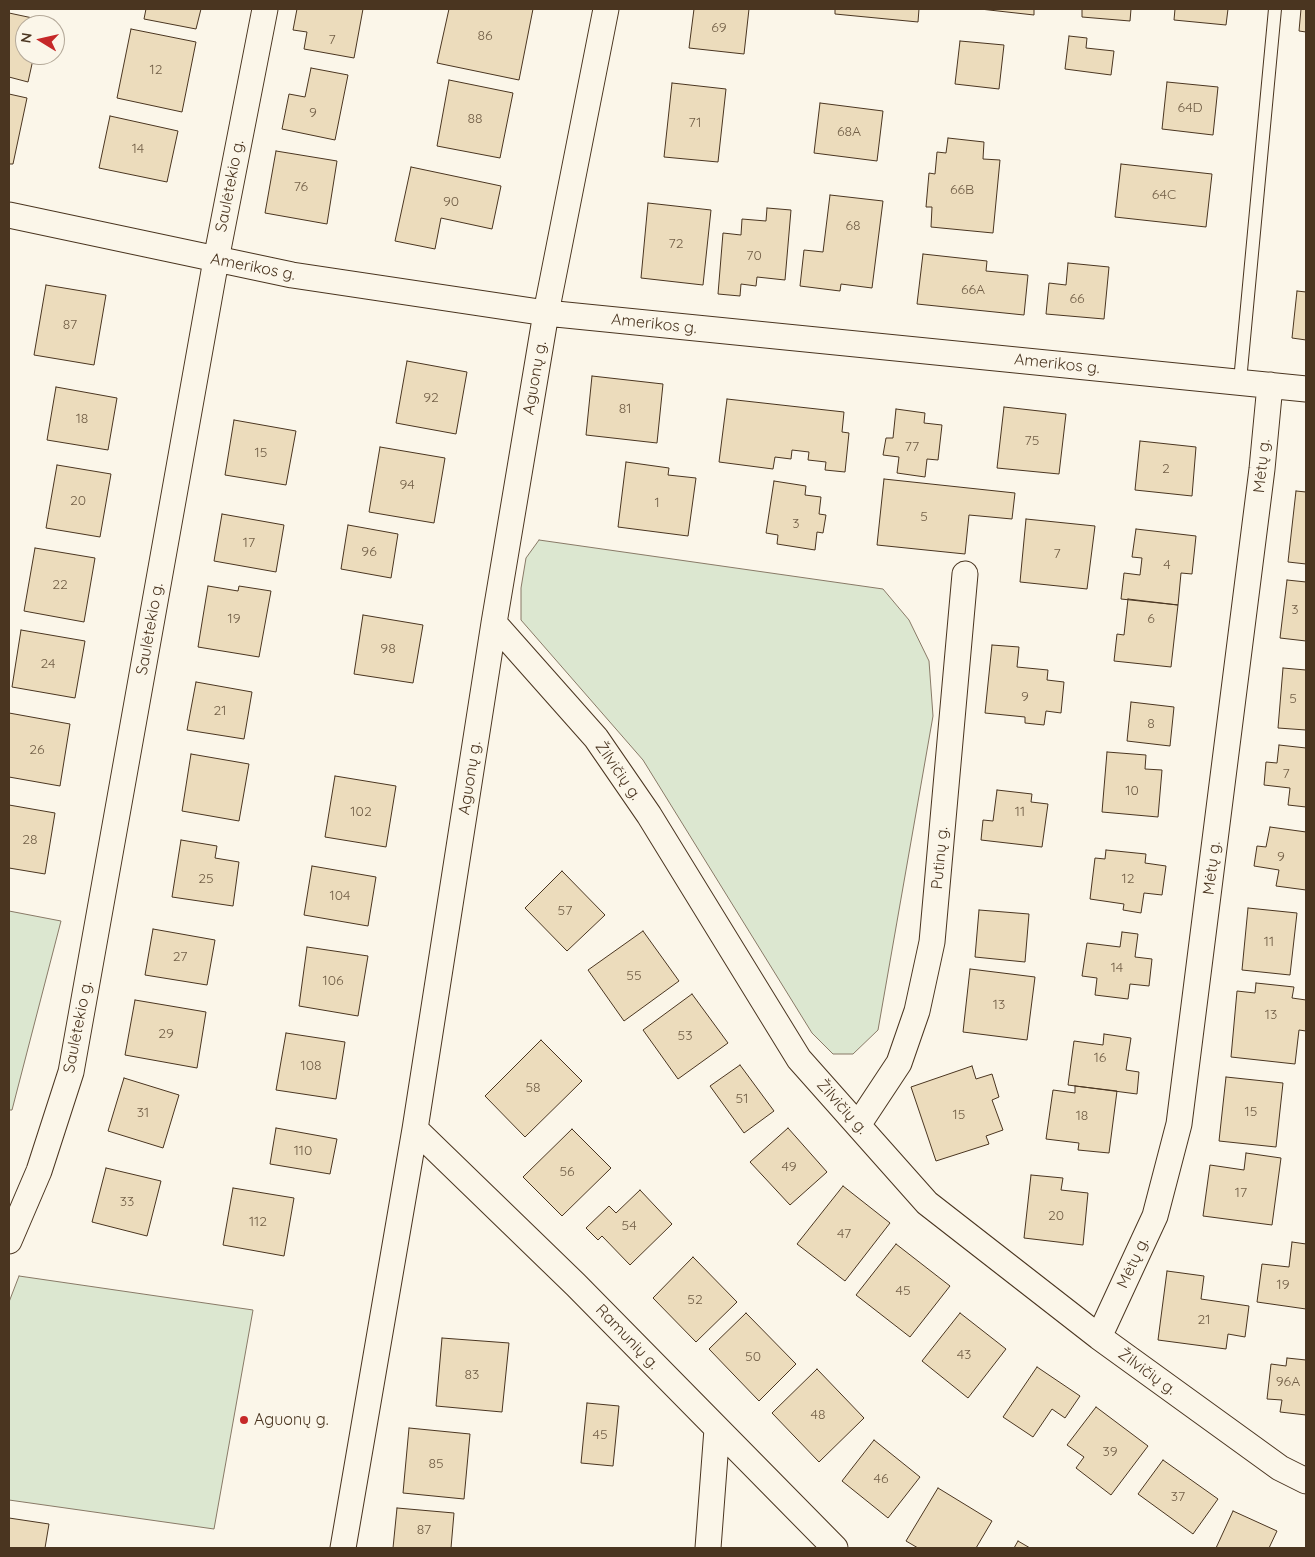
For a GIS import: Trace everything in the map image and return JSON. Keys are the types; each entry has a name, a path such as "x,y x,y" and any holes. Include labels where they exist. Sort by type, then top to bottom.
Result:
{"street":[{"name":"Saulėtekio g.","path":"9,1241 39,1171 71,1072 216,260 265,9"},
{"name":"Aguonų g.","path":"344,1548 415,1129 494,622 546,314 606,9"},
{"name":"Amerikos g.","path":"9,216 292,275 546,314 1306,389"},
{"name":"Mėtų g.","path":"1099,1337 1155,1216 1179,1124 1262,470 1270,385"},
{"name":"Putinų g.","path":"858,1125 899,1063 917,1011 932,942 965,574"},
{"name":"Žilvičių g.","path":"494,622 596,738 649,815 799,1059 928,1203 1099,1337 1280,1468 1306,1481"},
{"name":"Ramunių g.","path":"415,1129 576,1285 835,1548"},
{"path":"708,1548 717,1429"}],"lane":[{"path":"1240,382 1276,9"}],"green space":[{"path":"539,540 883,589 909,620 929,661 933,716 878,1030 853,1054 833,1054 812,1033 643,760 521,620 521,588 526,558"},
{"path":"9,911 61,921 12,1110 9,1110"},
{"path":"19,1276 253,1310 214,1529 9,1500 9,1302"}],"building":[{"path":"146,9 201,9 196,29 144,19"},
{"path":"297,9 363,9 354,58 304,49 307,32 293,30"},
{"path":"449,9 533,9 519,80 437,63"},
{"path":"694,9 749,9 744,54 689,48"},
{"path":"835,9 919,9 918,22 835,14"},
{"path":"980,9 1034,9 1034,15"},
{"path":"1082,9 1131,9 1130,21 1082,17"},
{"path":"1175,9 1228,9 1226,25 1174,20"},
{"path":"1301,9 1306,9 1306,32 1299,31"},
{"path":"9,13 18,15 15,15 15,65 32,65 28,82 9,77"},
{"path":"131,29 196,42 182,112 117,98"},
{"path":"1069,36 1087,38 1086,48 1114,51 1111,75 1065,69"},
{"path":"960,41 1004,45 999,89 955,84"},
{"path":"311,68 348,75 335,140 282,129 289,94 305,97"},
{"path":"449,80 513,93 500,158 437,146"},
{"path":"1167,82 1218,87 1213,135 1162,129"},
{"path":"672,83 726,89 718,162 664,157"},
{"path":"9,94 27,98 13,164 9,164"},
{"path":"820,103 883,111 877,161 814,153"},
{"path":"110,116 178,131 167,182 99,168"},
{"path":"948,138 984,142 983,159 1000,160 993,233 931,227 932,207 926,207 929,173 935,174 937,152 946,153"},
{"path":"276,151 337,161 327,224 265,213"},
{"path":"1121,164 1212,174 1206,227 1115,217"},
{"path":"411,167 501,186 492,229 441,218 435,249 395,241"},
{"path":"830,195 883,201 872,288 841,284 840,291 800,286 804,250 823,252"},
{"path":"648,203 711,210 703,285 641,278"},
{"path":"767,208 791,210 785,280 757,277 756,286 741,284 740,296 718,294 723,233 741,235 742,219 766,221"},
{"path":"923,254 987,261 986,271 1028,275 1024,315 917,304"},
{"path":"1068,263 1109,267 1104,319 1046,314 1049,283 1066,285"},
{"path":"46,285 106,295 94,365 34,355"},
{"path":"1297,291 1306,292 1306,340 1292,338"},
{"path":"407,361 467,372 456,434 396,423"},
{"path":"592,376 663,384 657,443 586,435"},
{"path":"56,387 117,398 108,450 47,440"},
{"path":"727,399 844,412 842,432 849,433 845,472 825,470 826,462 808,460 809,452 792,450 791,459 775,457 773,469 719,462"},
{"path":"1004,407 1066,414 1059,474 997,468"},
{"path":"896,409 925,413 924,423 942,425 938,460 927,459 925,477 897,473 899,457 883,455 886,438 893,438"},
{"path":"234,420 296,431 286,485 225,475"},
{"path":"1140,441 1196,447 1192,496 1135,490"},
{"path":"380,447 445,458 434,523 369,512"},
{"path":"626,462 669,468 668,475 696,478 688,536 618,527"},
{"path":"57,465 111,474 100,537 46,528"},
{"path":"884,479 1015,493 1012,519 969,515 965,554 877,545"},
{"path":"774,481 806,486 805,495 821,497 819,514 826,515 823,533 817,532 815,550 777,544 778,535 766,533"},
{"path":"1296,491 1306,492 1306,564 1288,562"},
{"path":"222,514 284,525 276,572 214,561"},
{"path":"1026,519 1095,526 1087,589 1020,582"},
{"path":"348,525 398,534 391,578 341,569"},
{"path":"1136,529 1196,536 1192,574 1181,573 1178,605 1121,599 1124,573 1140,575 1142,558 1132,557"},
{"path":"35,548 95,558 84,622 24,611"},
{"path":"1287,580 1306,582 1306,641 1280,638"},
{"path":"208,586 238,591 239,586 271,591 259,657 198,647"},
{"path":"1128,599 1178,605 1171,667 1114,661 1117,634 1124,635"},
{"path":"363,615 423,625 413,683 354,674"},
{"path":"21,630 85,641 75,698 12,687"},
{"path":"992,645 1019,647 1017,667 1048,670 1047,680 1064,682 1061,713 1046,711 1044,725 1025,723 1025,717 985,713"},
{"path":"1283,668 1306,670 1306,730 1278,728"},
{"path":"196,682 252,692 244,739 187,730"},
{"path":"1131,702 1174,707 1170,746 1127,741"},
{"path":"9,713 70,724 60,786 9,777"},
{"path":"1279,745 1306,748 1306,807 1288,805 1290,788 1264,785 1266,762 1277,763"},
{"path":"1107,752 1146,755 1145,769 1162,770 1158,817 1102,812"},
{"path":"191,754 249,764 239,821 182,811"},
{"path":"335,776 396,786 386,847 325,837"},
{"path":"997,790 1032,794 1031,802 1048,804 1042,847 981,840 983,820 993,821"},
{"path":"9,805 55,813 45,874 9,868"},
{"path":"1270,827 1306,832 1306,890 1276,886 1279,870 1254,866 1257,846 1266,847"},
{"path":"181,840 217,846 215,858 239,862 233,906 172,897"},
{"path":"1106,850 1146,854 1145,863 1166,866 1162,895 1144,893 1141,913 1123,910 1124,904 1090,899 1095,858 1105,859"},
{"path":"312,866 376,877 368,926 304,915"},
{"path":"562,871 605,915 567,951 525,908"},
{"path":"1248,908 1297,913 1290,975 1242,970"},
{"path":"979,910 1029,914 1025,962 975,957"},
{"path":"153,929 215,940 207,985 145,975"},
{"path":"643,931 679,981 624,1021 588,970"},
{"path":"1122,932 1138,934 1135,957 1152,959 1149,986 1130,984 1128,999 1095,995 1097,978 1082,976 1087,943 1120,947"},
{"path":"307,947 368,956 358,1016 299,1006"},
{"path":"970,969 1035,977 1027,1040 963,1032"},
{"path":"1256,983 1294,987 1292,998 1306,1000 1306,1031 1299,1030 1295,1064 1231,1057 1237,991 1255,993"},
{"path":"692,994 728,1043 678,1079 643,1030"},
{"path":"135,1000 206,1012 197,1068 125,1055"},
{"path":"286,1033 345,1042 336,1099 276,1090"},
{"path":"1104,1034 1131,1038 1126,1070 1139,1072 1137,1094 1068,1085 1074,1041 1103,1045"},
{"path":"541,1040 582,1081 525,1137 485,1096"},
{"path":"740,1065 774,1111 744,1133 710,1086"},
{"path":"972,1066 976,1079 992,1074 999,1097 992,1100 1003,1130 986,1136 989,1144 936,1161 911,1087"},
{"path":"1226,1077 1283,1083 1276,1147 1219,1141"},
{"path":"124,1078 179,1095 163,1148 108,1131"},
{"path":"1075,1086 1117,1091 1109,1153 1078,1150 1079,1143 1046,1139 1053,1090 1075,1093"},
{"path":"276,1128 337,1139 330,1174 270,1164"},
{"path":"788,1128 827,1172 790,1205 750,1162"},
{"path":"572,1129 611,1168 562,1216 523,1177"},
{"path":"1246,1153 1281,1158 1272,1225 1203,1216 1210,1165 1244,1170"},
{"path":"106,1168 161,1181 147,1236 92,1222"},
{"path":"1031,1175 1063,1178 1061,1190 1088,1193 1083,1245 1024,1238"},
{"path":"843,1186 890,1223 845,1281 797,1244"},
{"path":"233,1188 294,1198 284,1256 223,1245"},
{"path":"640,1190 672,1224 630,1265 602,1236 598,1240 586,1228 609,1206 616,1213"},
{"path":"1292,1242 1306,1244 1306,1309 1257,1302 1262,1264 1289,1267"},
{"path":"896,1244 950,1286 910,1337 856,1295"},
{"path":"693,1257 737,1302 696,1342 653,1298"},
{"path":"1167,1271 1204,1276 1201,1299 1249,1306 1245,1337 1228,1334 1226,1349 1158,1340"},
{"path":"746,1313 796,1364 759,1401 709,1349"},
{"path":"960,1313 1006,1349 968,1398 922,1361"},
{"path":"442,1338 509,1343 502,1412 436,1406"},
{"path":"1287,1358 1306,1360 1306,1415 1280,1412 1282,1400 1267,1399 1271,1364 1286,1366"},
{"path":"1037,1367 1080,1396 1065,1418 1052,1409 1033,1437 1003,1417"},
{"path":"817,1369 864,1418 819,1462 772,1413"},
{"path":"587,1403 619,1406 613,1466 581,1463"},
{"path":"1096,1407 1148,1446 1111,1495 1076,1468 1084,1457 1067,1445"},
{"path":"409,1428 470,1434 464,1499 403,1493"},
{"path":"874,1440 920,1477 888,1518 842,1481"},
{"path":"1163,1460 1218,1499 1193,1534 1138,1494"},
{"path":"938,1488 992,1521 976,1548 918,1548 906,1541"},
{"path":"397,1508 454,1513 451,1548 393,1548"},
{"path":"1233,1511 1277,1531 1269,1548 1216,1548"},
{"path":"9,1518 49,1524 45,1548 9,1548"},
{"path":"1018,1541 1030,1548 1014,1548"}],"place":[{"name":"Aguonų g.","path":"244,1420"}]}
